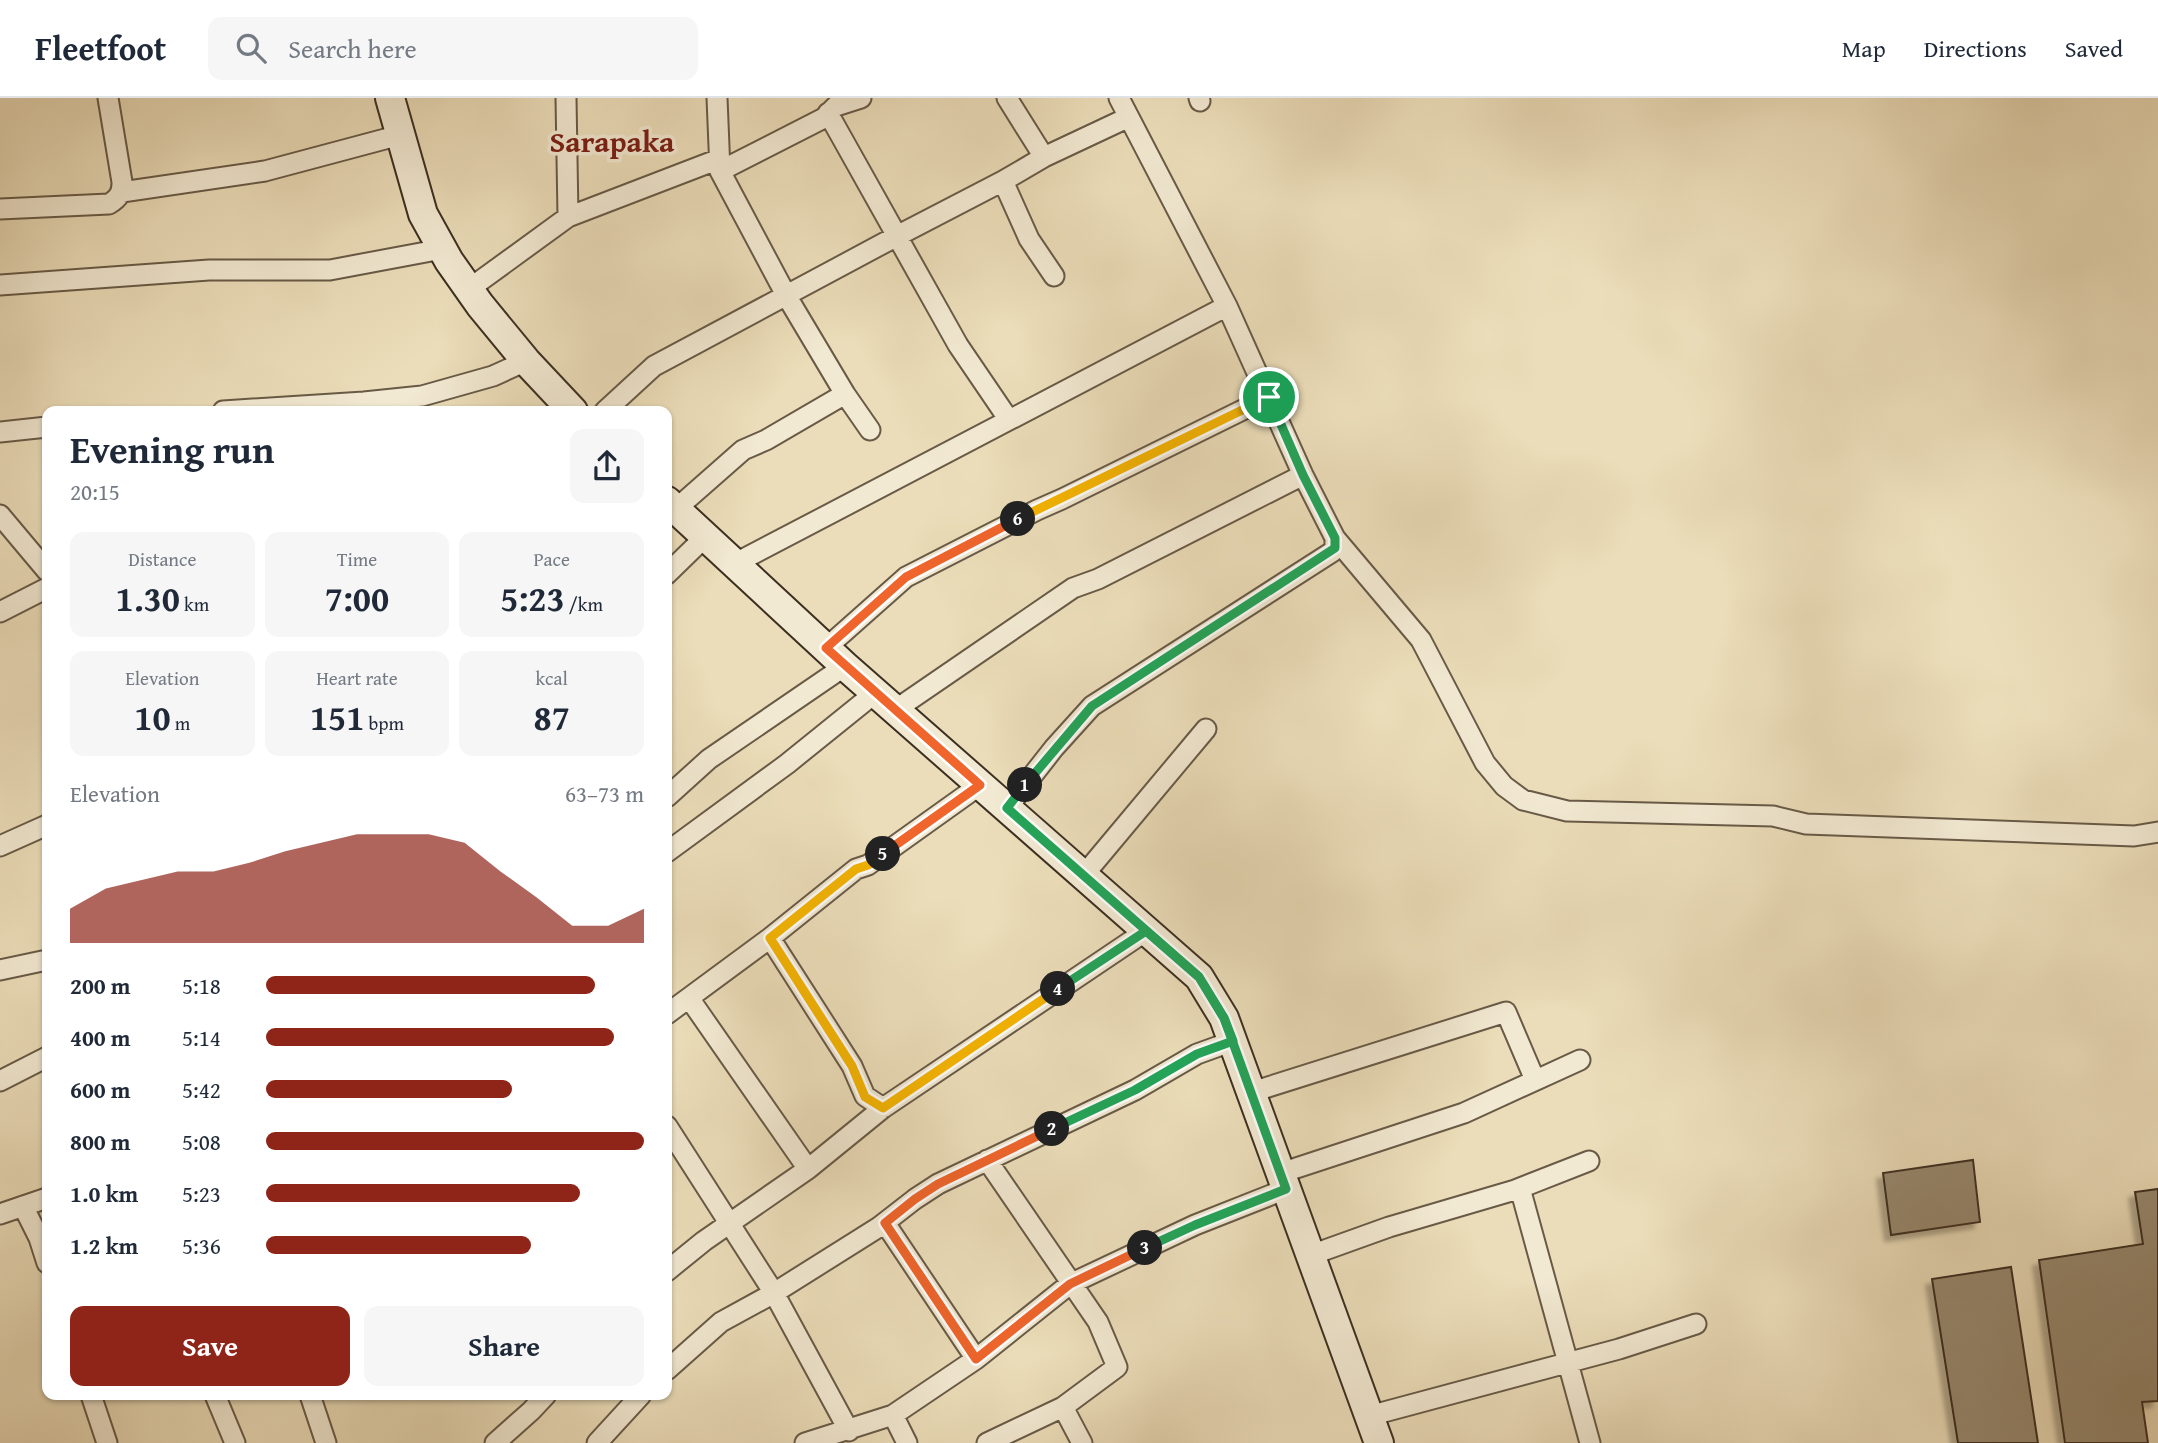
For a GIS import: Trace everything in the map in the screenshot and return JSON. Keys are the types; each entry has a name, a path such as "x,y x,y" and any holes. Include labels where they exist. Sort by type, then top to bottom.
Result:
{"main road":[{"path":"390,98 423,214 442,249 469,289 561,406"},
{"path":"672,506 885,701 1199,977 1224,1018 1233,1041 1379,1443"}],"street":[{"path":"0,209 109,204 117,199 122,192 107,98"},
{"path":"566,98 568,217"},
{"path":"716,98 720,165 786,295 845,394 870,430"},
{"path":"469,289 568,217 720,165 824,118 836,106 861,98"},
{"path":"1007,98 1044,157"},
{"path":"1119,98 1127,118 1227,306 1303,475 1335,538 1422,640 1485,763 1504,786 1523,800 1567,811 1773,817 1806,824 2134,836 2158,832"},
{"path":"828,113 958,345 1009,419"},
{"path":"610,406 654,366 1044,157 1127,118"},
{"path":"122,192 265,171 400,135"},
{"path":"1003,181 1029,239 1054,276"},
{"path":"0,285 209,270 330,270 442,249"},
{"path":"734,564 1227,306"},
{"path":"301,406 422,396 493,376 526,361"},
{"path":"672,504 743,450 766,440 845,394"},
{"path":"672,792 709,758 836,657 906,577 1269,397"},
{"path":"0,432 42,428"},
{"path":"672,848 787,764 885,701 1073,588 1098,579 1303,475"},
{"path":"0,515 42,565"},
{"path":"672,570 705,537"},
{"path":"1007,808 1054,748 1092,706 1332,552 1335,538"},
{"path":"0,612 42,591"},
{"path":"1083,876 1206,729"},
{"path":"672,1010 770,938 856,869 868,865 980,785"},
{"path":"0,846 42,827"},
{"path":"672,1267 808,1169 883,1108 1146,931"},
{"path":"770,938 852,1066 865,1097 883,1108"},
{"path":"0,970 42,961"},
{"path":"689,998 808,1169"},
{"path":"1252,1092 1506,1012 1535,1080"},
{"path":"672,1365 721,1321 774,1293 885,1223 938,1184 1135,1090 1197,1054 1233,1041"},
{"path":"0,1081 42,1060"},
{"path":"806,1443 893,1415 976,1359 1070,1284 1284,1181 1464,1113 1580,1060"},
{"path":"672,1134 774,1293 849,1431"},
{"path":"987,1160 1098,1322 1117,1367 1063,1407 988,1443"},
{"path":"1311,1255 1389,1227 1520,1188 1589,1161"},
{"path":"1520,1188 1590,1443"},
{"path":"0,1214 42,1200"},
{"path":"23,1206 42,1247"},
{"path":"885,1223 976,1359"},
{"path":"1369,1416 1568,1363 1696,1324"},
{"path":"93,1400 107,1443"},
{"path":"217,1400 235,1443"},
{"path":"312,1400 326,1443"},
{"path":"495,1443 541,1400"},
{"path":"597,1443 636,1400"},
{"path":"1063,1407 1082,1443"},
{"path":"893,1415 907,1443"}],"building":[{"path":"1973,1160 1980,1222 1891,1235 1883,1173"},
{"path":"2158,1189 2158,1401 2142,1402 2148,1443 2065,1443 2039,1260 2143,1244 2135,1192"},
{"path":"2011,1267 2038,1443 1958,1443 1932,1279"}],"district":[{"name":"Sarapaka","path":"612,141"}],"route":[{"path":"1269,397 906,577 826,648 980,785 868,865 856,869 770,938 852,1066 865,1097 883,1108 1146,931 1199,977 1224,1018 1233,1041 1286,1189 1195,1225 1070,1284 976,1359 885,1223 938,1184 1135,1090 1197,1054 1233,1041 1224,1018 1199,977 1007,808 1054,748 1092,706 1335,548 1335,538 1303,475 1269,397"}]}
